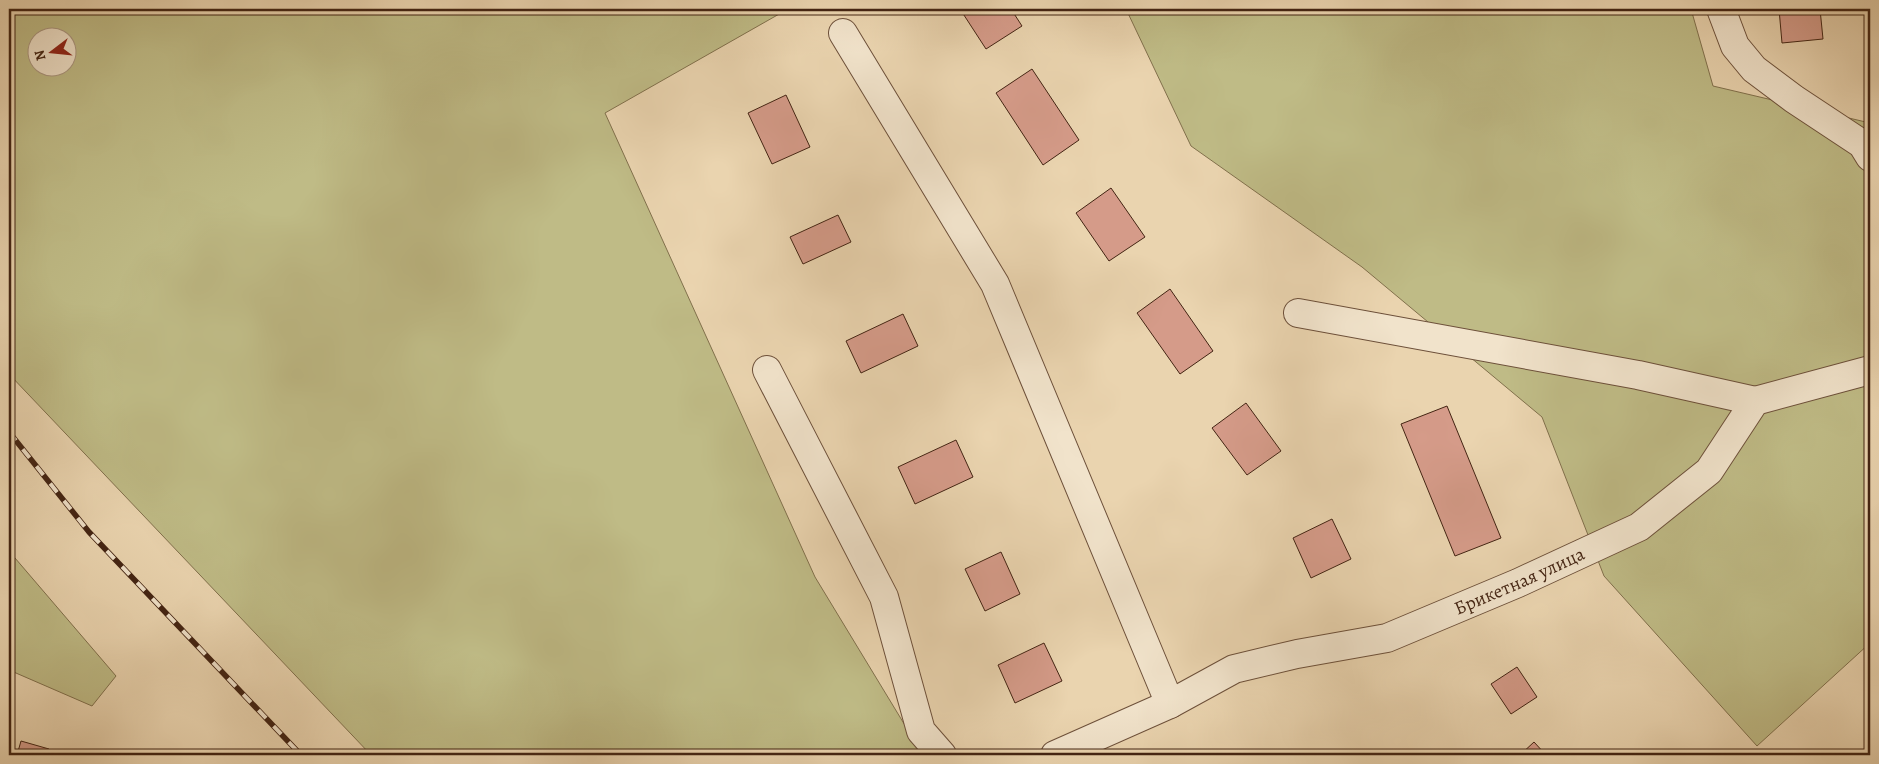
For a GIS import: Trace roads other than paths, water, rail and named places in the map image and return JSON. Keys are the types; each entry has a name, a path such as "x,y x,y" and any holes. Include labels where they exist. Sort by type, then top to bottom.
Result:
{"street":[{"path":"1721,9 1735,46 1754,69 1794,99 1862,144 1870,157"},
{"path":"843,33 995,284 1170,704"},
{"path":"1298,313 1628,374 1755,401 1870,370"},
{"path":"767,370 884,597 920,731 942,755"},
{"name":"Брикетная улица","path":"1055,755 1170,704 1234,669 1297,654 1387,638 1518,583 1638,526 1709,471 1755,401"}],"railway":[{"path":"9,432 89,532 301,755"}]}
